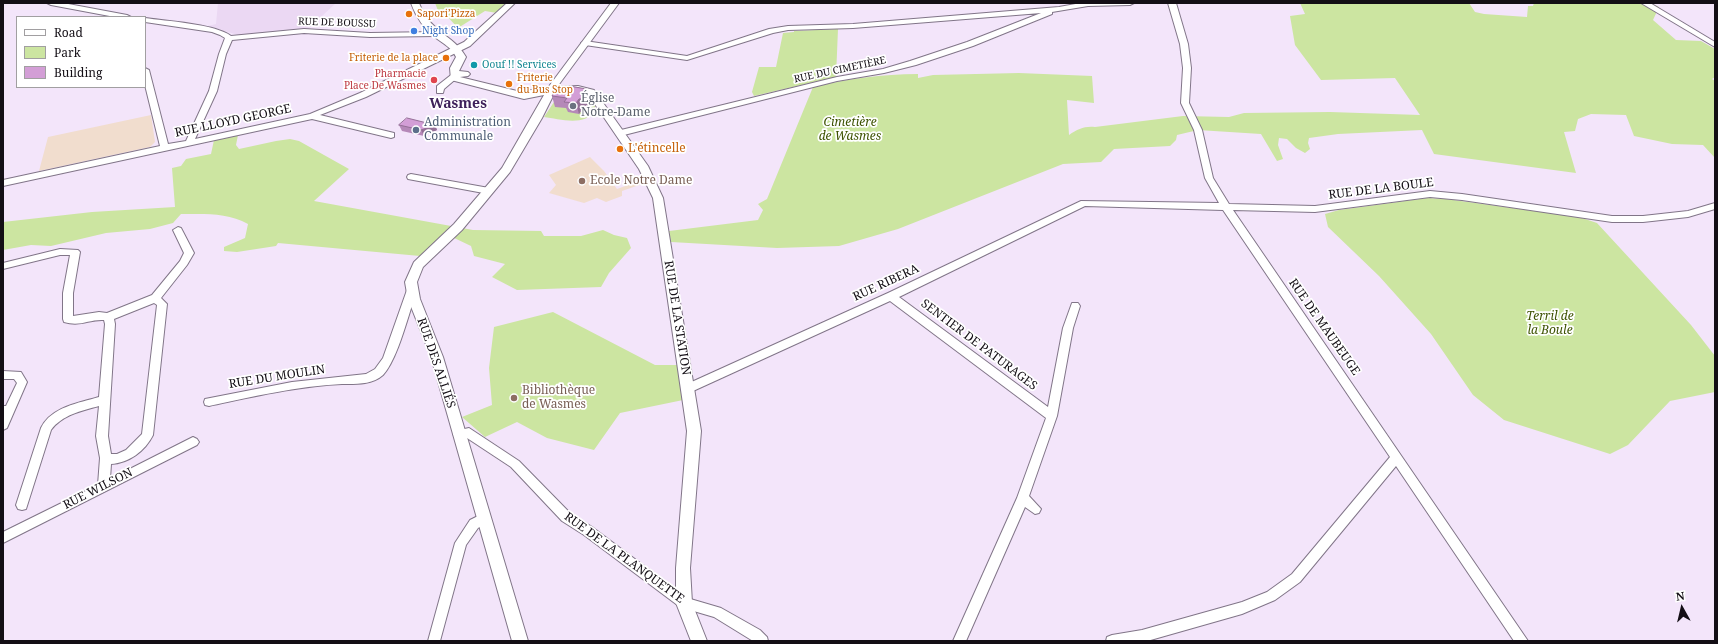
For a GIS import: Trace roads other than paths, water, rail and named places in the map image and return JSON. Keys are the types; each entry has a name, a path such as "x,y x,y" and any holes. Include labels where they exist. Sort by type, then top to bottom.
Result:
{"street":[{"path":"51,3 122,16"},
{"path":"415,3 425,23 435,34 456,48 461,57 456,64 454,71 460,77 471,83 482,84 536,100 546,101"},
{"name":"RUE LLOYD GEORGE","path":"3,183 312,116 363,95 470,41 511,3"},
{"name":"RUE DES ALLIÉS","path":"520,641 437,357 414,299 411,282 418,264 458,227 506,170 546,101 585,43 615,3"},
{"path":"585,43 687,58 772,31 788,28 860,26 1059,9 1089,4 1130,3"},
{"name":"RUE DE MAUBEUGE","path":"1172,3 1184,44 1187,68 1185,103 1198,130 1209,178 1226,208 1522,641"},
{"path":"1645,3 1715,45"},
{"name":"RUE DU CIMETIÈRE","path":"620,132 837,79 884,71 913,63 970,44 1059,9"},
{"path":"146,20 213,30 223,33 229,38 225,45 222,63 211,98 189,143"},
{"name":"RUE DE BOUSSU","path":"229,38 304,30 370,35 435,34"},
{"path":"146,74 165,148"},
{"name":"RUE DE LA STATION","path":"517,94 541,93 557,86 584,89 592,92 645,170 658,198 682,366 689,388 694,431 694,450 683,547 684,603"},
{"path":"312,116 391,135"},
{"path":"411,177 489,191"},
{"name":"RUE DE LA BOULE","path":"1094,202 1226,208 1315,209 1430,194 1462,197 1612,219 1643,219 1688,214 1715,206"},
{"name":"RUE RIBERA","path":"689,388 891,296 1084,203 1094,202"},
{"path":"3,266 60,252 75,252 68,293 68,319 76,321 99,316 108,317 155,298 184,263 190,253 178,230"},
{"name":"RUE DU MOULIN","path":"209,402 314,382 362,379 371,377 379,372 384,366 412,290"},
{"name":"SENTIER DE PATURAGES","path":"891,296 1052,416"},
{"path":"106,458 116,459 131,452 144,442 147,435 162,304 155,298"},
{"path":"959,641 1023,498 1052,416 1068,328 1075,306"},
{"path":"103,486 106,458 102,436 110,324 108,317"},
{"path":"3,375 17,375 22,382 5,412 3,424"},
{"path":"22,505 46,428 50,421 59,416 105,400"},
{"name":"RUE DE LA PLANQUETTE","path":"460,434 469,433 515,464 566,517 588,531 684,603 717,612 755,634 762,641"},
{"name":"RUE WILSON","path":"3,538 103,486 193,442"},
{"path":"1112,641 1142,636 1242,608 1271,596 1301,572 1397,457"},
{"path":"1023,498 1035,509"},
{"path":"434,641 462,543 474,524 484,518"},
{"path":"684,603 699,641"}],"place":[{"name":"Sapori’Pizza","path":"409,14"},
{"name":"Night Shop","path":"414,31"},
{"name":"Friterie de la place","path":"446,58"},
{"name":"Oouf !! Services","path":"474,65"},
{"name":"Pharmacie Place De Wasmes","path":"434,80"},
{"name":"Friterie du Bus Stop","path":"509,84"},
{"name":"Église Notre-Dame","path":"573,106"},
{"name":"Administration Communale","path":"416,130"},
{"name":"L'étincelle","path":"620,149"},
{"name":"Ecole Notre Dame","path":"582,181"},
{"name":"Bibliothèque de Wasmes","path":"514,398"}],"district":[{"name":"Wasmes","path":"458,104"}],"park label":[{"name":"Cimetière de Wasmes","path":"850,130"},
{"name":"Terril de la Boule","path":"1550,324"}]}
